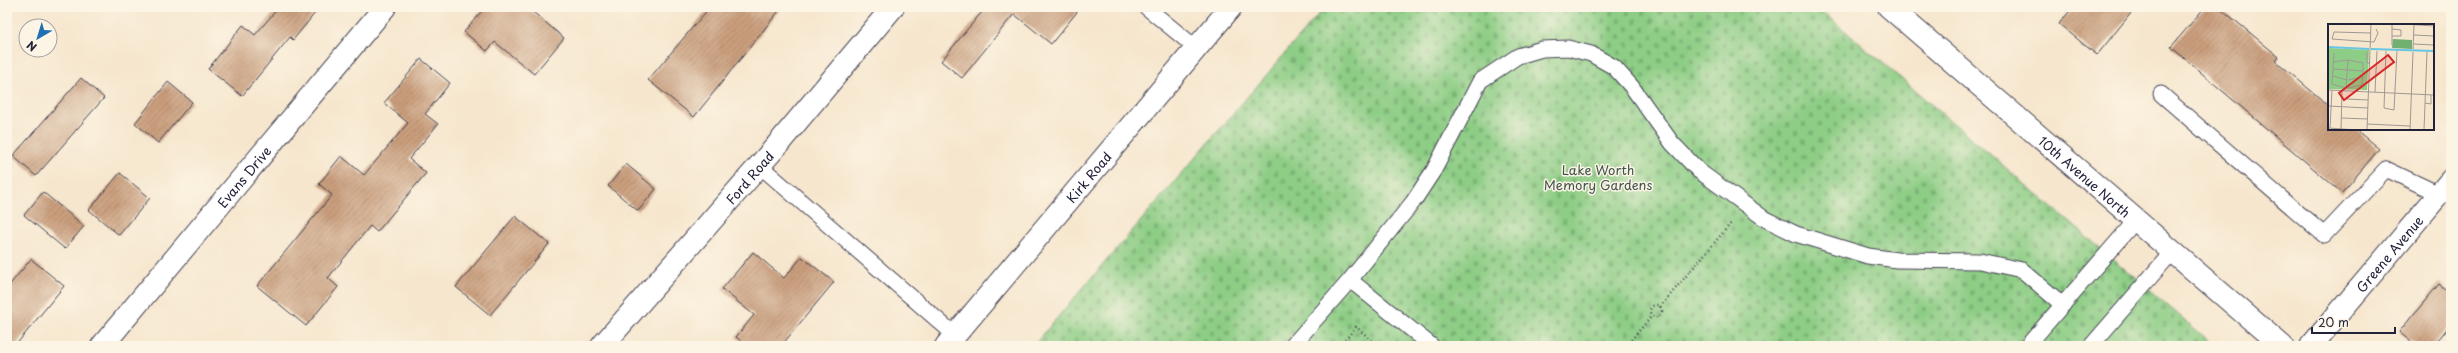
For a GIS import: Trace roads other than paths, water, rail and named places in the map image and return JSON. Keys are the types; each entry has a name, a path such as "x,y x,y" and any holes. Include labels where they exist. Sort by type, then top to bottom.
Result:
{"street":[{"name":"Evans Drive","path":"102,346 385,7"},
{"name":"Ford Road","path":"602,346 759,165 893,7"},
{"name":"Kirk Road","path":"950,340 1231,7"},
{"name":"10th Avenue North","path":"1889,7 2282,346"},
{"name":"Greene Avenue","path":"2311,346 2445,187"}],"lane":[{"path":"1146,7 1196,48"},
{"path":"1292,346 1350,280 1413,202 1434,170 1480,81 1518,56 1542,49 1568,48 1591,54 1614,67 1632,87 1672,143 1699,171 1745,206 1765,219 1796,234 1868,256 1897,260 1980,261 2022,270 2063,305"},
{"path":"2161,94 2324,235 2386,170 2445,187"},
{"path":"759,165 950,340"},
{"path":"2027,346 2136,220"},
{"path":"2100,343 2172,252"},
{"path":"1350,280 1432,346"}],"park label":[{"name":"Lake Worth Memory Gardens","path":"1598,176"}]}
